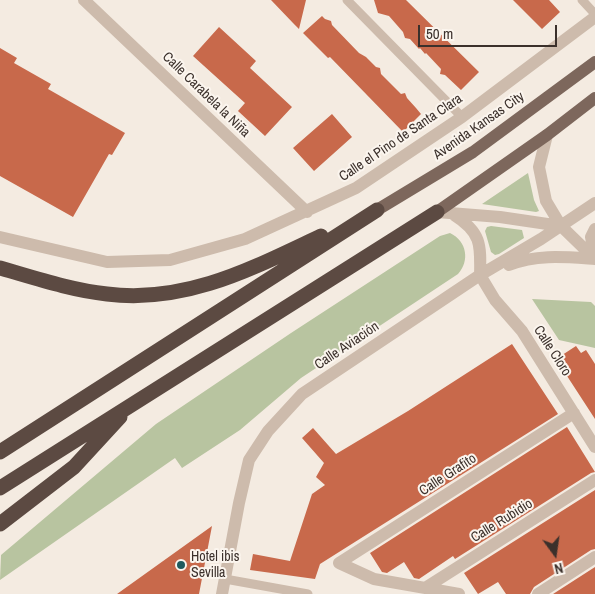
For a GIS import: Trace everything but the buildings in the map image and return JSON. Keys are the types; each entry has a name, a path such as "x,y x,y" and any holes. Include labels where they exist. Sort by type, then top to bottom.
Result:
{"highway":[{"path":"0,268 48,282 108,294 144,296 174,292 200,287 236,276 377,210"},
{"path":"0,452 377,210"},
{"path":"0,488 133,402 444,213"},
{"path":"0,524 74,468 133,402"}],"main road":[{"name":"Avenida Kansas City","path":"377,210 473,152 595,62"},
{"path":"444,213 595,98"}],"street":[{"name":"Calle Carabela la Niña","path":"84,0 307,212"},
{"name":"Calle el Pino de Santa Clara","path":"0,237 107,262 170,260 245,240 356,188 462,117 595,15"},
{"path":"547,135 539,167 546,201 561,226 595,259"},
{"name":"Calle Aviación","path":"222,594 243,482 249,460 268,431 302,394 480,275 595,203"},
{"path":"444,213 500,217 561,226"},
{"path":"444,213 466,222 474,230 480,248 480,275 524,259 558,256 595,259"},
{"path":"595,229 591,237 595,259"},
{"name":"Calle Cloro","path":"480,275 496,300 522,331 595,446"},
{"name":"Calle Grafito","path":"425,588 374,579 339,563 574,413"},
{"name":"Calle Rubidio","path":"425,588 595,480"},
{"path":"538,594 595,557"},
{"path":"425,588 459,594"}],"lane":[{"path":"347,0 462,117"},
{"path":"582,0 595,15"},
{"path":"225,579 308,594"}],"green space":[{"path":"528,173 534,200 539,211 482,204"},
{"path":"487,227 522,230 524,238 495,255 491,252 485,231"},
{"path":"450,233 460,241 465,252 464,263 458,274 301,378 240,430 182,468 175,458 0,580 1,555 156,424 440,236"},
{"path":"532,299 591,302 595,306 595,348 559,340"}],"place":[{"name":"Hotel ibis Sevilla","path":"181,565"}]}
